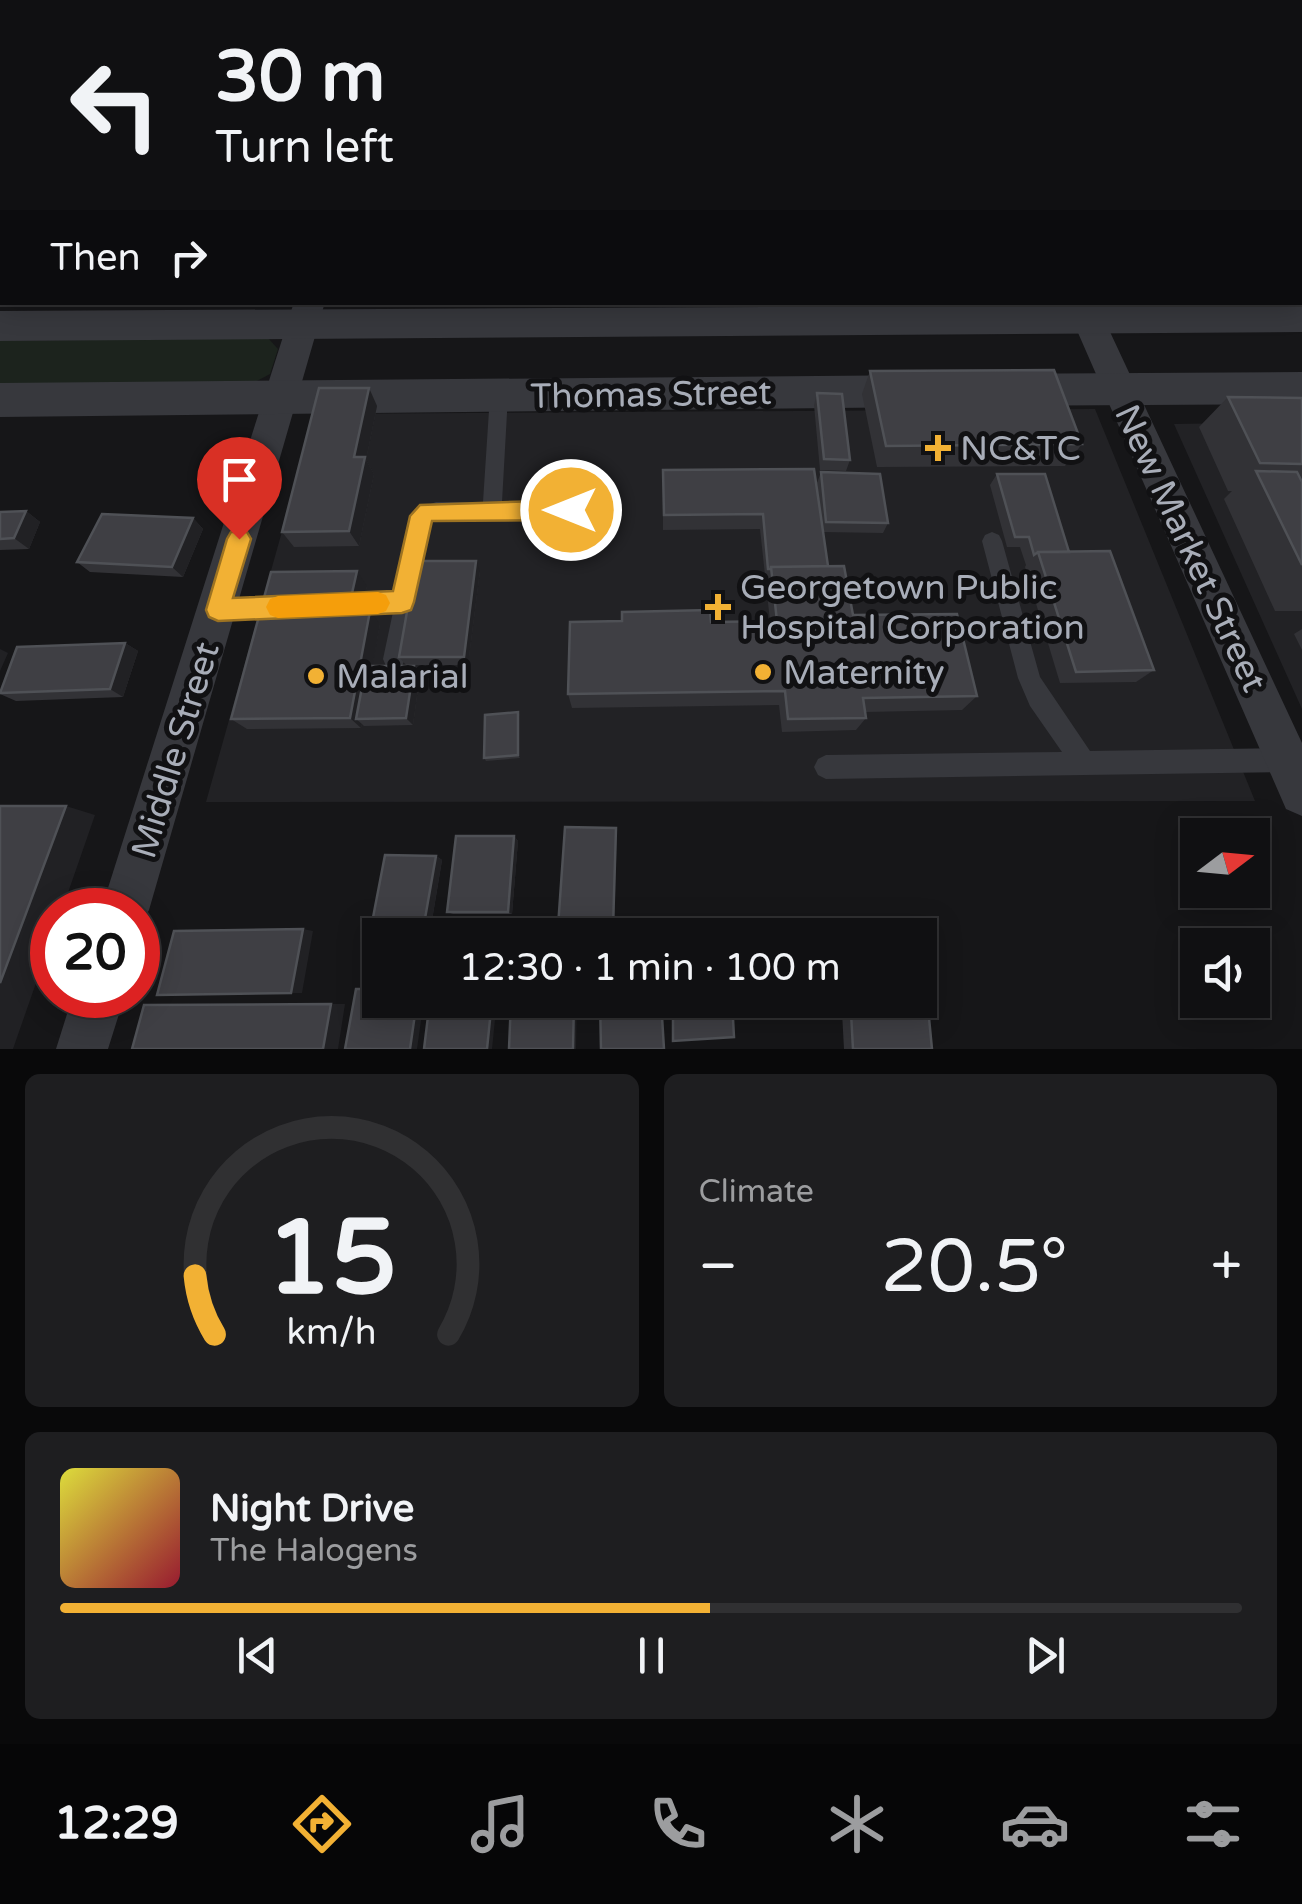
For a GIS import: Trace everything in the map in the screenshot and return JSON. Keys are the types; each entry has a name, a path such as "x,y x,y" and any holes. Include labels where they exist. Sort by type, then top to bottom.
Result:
{"street":[{"name":"Thomas Street","path":"0,326 307,313 1085,311 1302,318"},
{"name":"New Market Street","path":"1085,311 1295,764"},
{"name":"Middle Street","path":"132,888 307,313"},
{"name":"Thomas Street","path":"0,400 1302,388"},
{"path":"82,1049 92,1018"}],"lane":[{"path":"492,510 499,395"},
{"path":"394,659 402,602 422,516 436,510 571,510"},
{"path":"992,542 1029,678 1038,698 1084,764"},
{"path":"218,610 402,602"},
{"path":"826,767 1295,764"}],"shaded area":[{"path":"268,338 278,349 270,374 255,382 0,387 0,341"},
{"name":"Georgetown Public Hospital Corporation","path":"1095,409 1255,801 206,802 315,414"},
{"path":"1302,422 1302,709 1174,424"}],"building":[{"path":"1054,370 1082,444 886,446 870,371"},
{"path":"319,388 369,388 354,457 365,457 349,531 282,532"},
{"path":"817,393 842,394 850,460 824,459"},
{"path":"1228,397 1302,398 1302,464 1260,463"},
{"path":"814,469 828,566 768,569 763,514 664,515 663,470"},
{"path":"1256,471 1297,472 1302,482 1302,565"},
{"path":"821,472 880,474 888,523 826,522"},
{"path":"997,474 1045,474 1069,552 1034,555 1029,537 1015,537"},
{"path":"26,511 14,538 0,539 0,512"},
{"path":"102,514 193,518 172,567 77,562"},
{"path":"1110,551 1154,670 1076,672 1038,552"},
{"path":"416,561 476,561 464,657 399,657"},
{"name":"Maternity","path":"844,566 853,615 957,614 977,696 863,698 866,718 788,719 785,691 568,694 570,622 622,621 622,612 710,610 711,622 777,621 771,567"},
{"name":"Malarial","path":"357,571 348,611 370,611 350,718 231,719 271,572"},
{"path":"125,643 110,689 0,693 17,647"},
{"path":"366,666 414,666 406,718 356,719"},
{"path":"518,712 518,755 484,758 485,715"},
{"path":"0,806 66,806 35,888 30,888 30,903 0,983"},
{"path":"565,827 616,828 613,918 559,918"},
{"path":"456,836 514,836 508,912 447,912"},
{"path":"385,855 436,856 425,918 373,918"},
{"path":"303,929 291,993 160,995 174,931"},
{"path":"356,989 362,989 362,1018 414,1018 410,1049 345,1049"},
{"path":"331,1004 323,1049 132,1049 140,1018 160,1018 160,1005"},
{"path":"428,1018 490,1018 487,1049 424,1049"},
{"path":"510,1018 574,1018 573,1049 509,1049"},
{"path":"600,1018 662,1018 664,1049 601,1049"},
{"path":"673,1018 733,1018 734,1037 673,1041"},
{"path":"851,1018 929,1018 932,1049 853,1049"}],"slow traffic":[{"path":"278,607 378,603"}],"place":[{"name":"NC&TC","path":"938,448"},
{"name":"Georgetown Public Hospital Corporation","path":"718,607"},
{"name":"Maternity","path":"763,672"},
{"name":"Malarial","path":"316,676"}],"route":[{"path":"239,539 218,610 402,602 422,516 428,512 571,510"}]}
